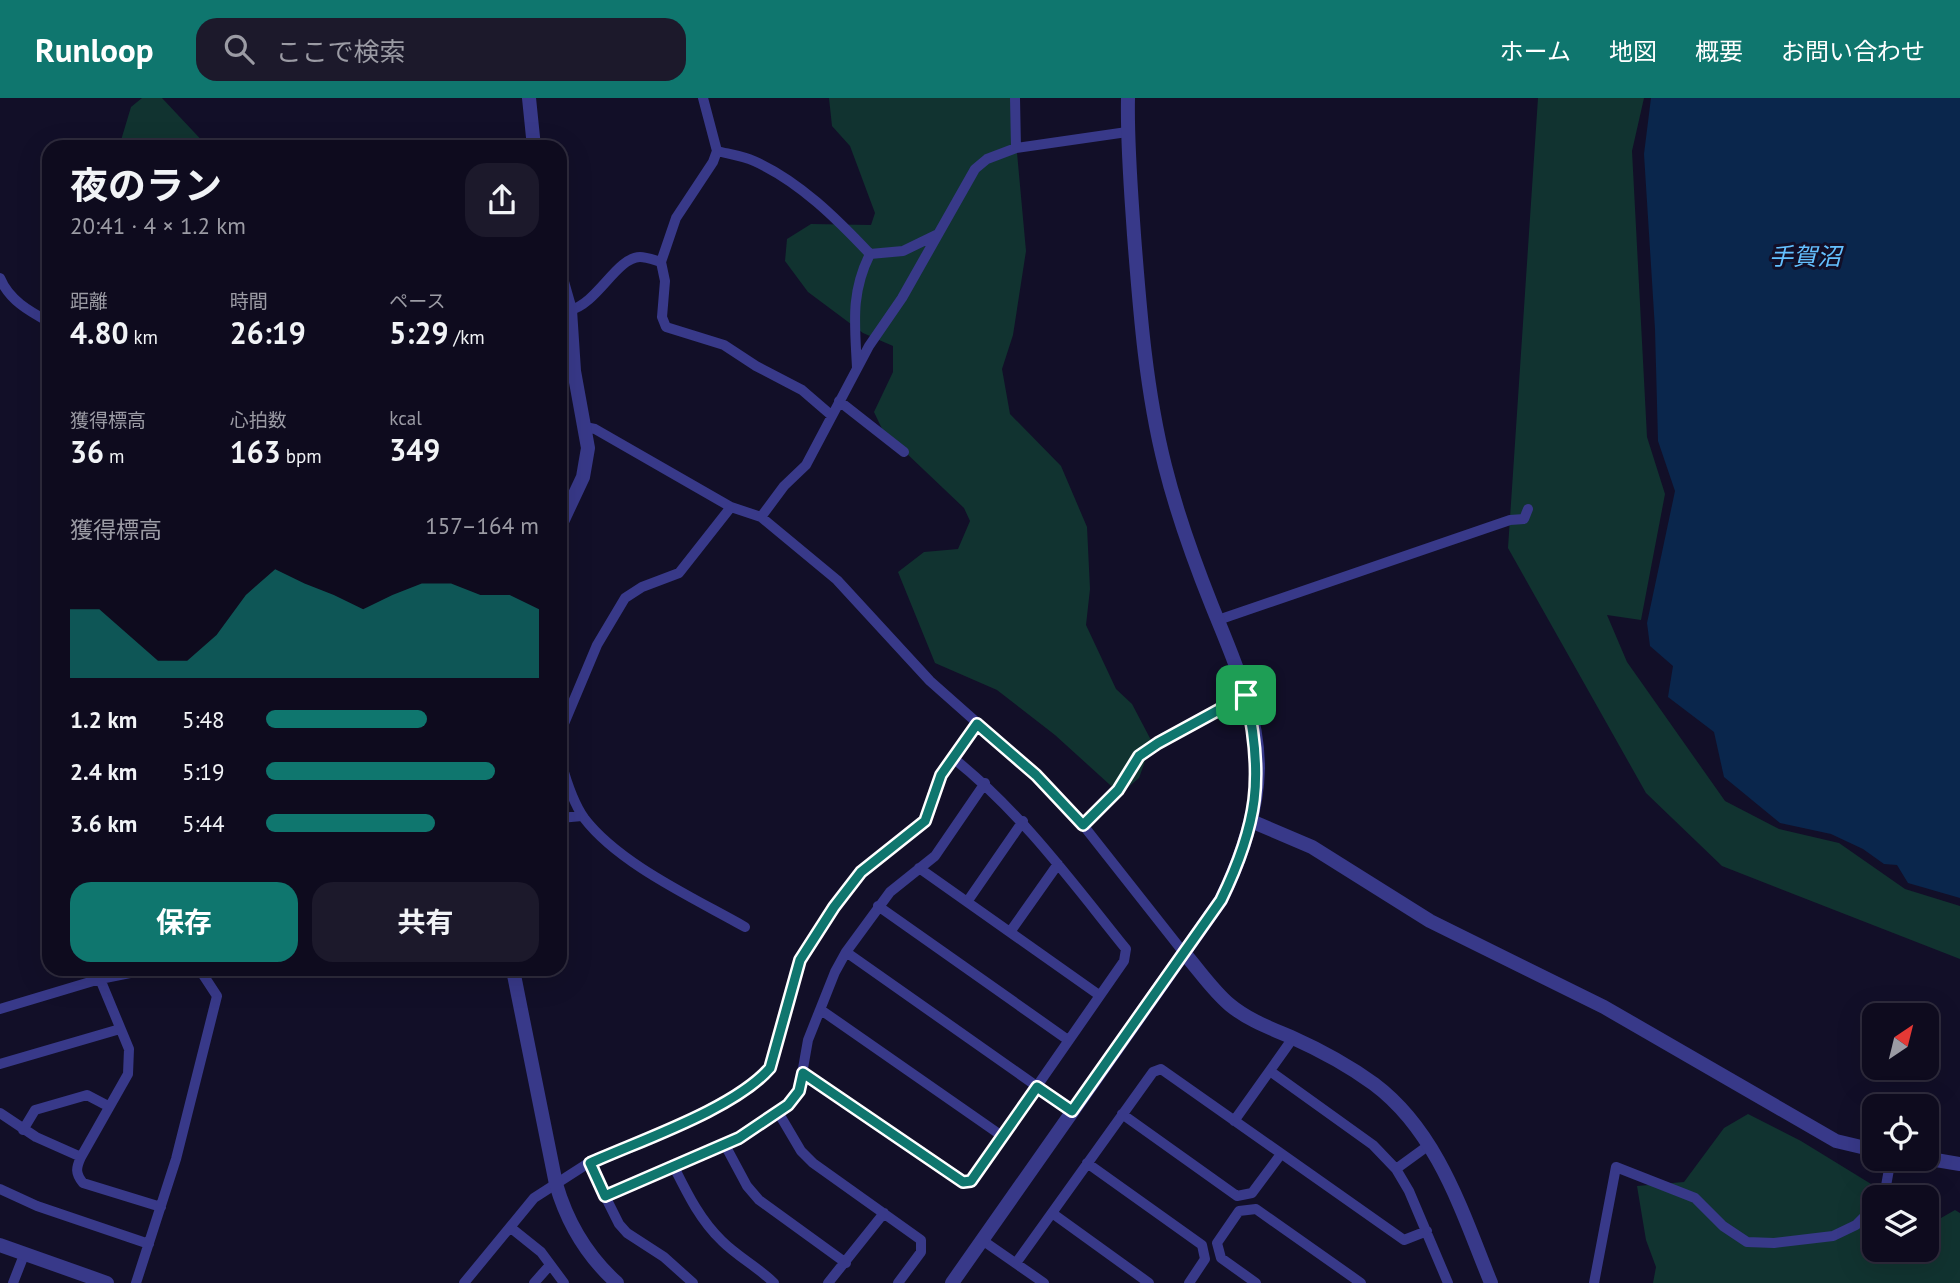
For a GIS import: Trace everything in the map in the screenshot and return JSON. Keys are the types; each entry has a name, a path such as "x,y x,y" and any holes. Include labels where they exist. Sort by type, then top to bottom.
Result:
{"street":[{"path":"528,98 533,140"},
{"path":"703,98 717,151 713,162 676,218 661,262 665,281 663,317 666,327 724,345 756,366 802,390 831,415"},
{"path":"1015,98 1016,148"},
{"path":"952,1283 1221,900 1240,858 1251,821 1258,766 1254,728 1246,695 1182,527 1153,412 1139,304 1127,132 1128,98"},
{"path":"761,517 784,486 806,465 857,368 902,298 975,169 987,159 1016,148 1127,132"},
{"path":"717,151 752,159 778,173 825,210 870,254 903,251 938,233"},
{"path":"857,368 854,306 859,276 870,254"},
{"path":"570,310 578,308 601,289 631,258 641,256 661,262"},
{"path":"0,278 22,308 42,318"},
{"path":"567,300 574,371 589,448 583,477 567,511"},
{"path":"839,401 904,452"},
{"path":"585,427 595,429 731,507 761,517 837,580 930,681 1036,775 1083,825 1184,953 1230,1005 1258,1022 1331,1056 1376,1086 1409,1118 1429,1145 1454,1192 1490,1283"},
{"path":"567,716 597,645 625,598 642,587 679,573 731,507"},
{"path":"1218,620 1510,520 1524,519 1528,509"},
{"path":"1083,825 1118,790 1139,756 1246,695"},
{"path":"464,1283 534,1198 590,1163 716,1107 758,1082 770,1068 800,960 834,907 861,872 925,821 941,775 977,724"},
{"path":"803,1073 963,1182 971,1181 1124,961 1126,949 1023,821 985,783 953,758"},
{"path":"567,781 583,816 623,857 745,927"},
{"path":"605,1196 725,1145 788,1105 799,1091 808,1041 835,972 846,952 890,892 935,856 985,783"},
{"path":"567,817 583,816"},
{"path":"967,902 1023,821"},
{"path":"1251,821 1312,847 1430,921 1604,1007 1836,1141 1862,1147"},
{"path":"1010,932 1058,864"},
{"path":"919,868 1099,995"},
{"path":"878,906 1068,1040"},
{"path":"846,952 1072,1111"},
{"path":"0,1009 115,976"},
{"path":"136,1283 176,1159 217,996 204,976"},
{"path":"514,976 562,1204 574,1230 592,1257 617,1283"},
{"path":"100,979 129,1049 128,1074 80,1157 77,1176 83,1182 160,1207"},
{"path":"821,1010 1002,1136"},
{"path":"0,1064 120,1029"},
{"path":"1234,1121 1293,1038"},
{"path":"1016,1264 1153,1072 1161,1069 1404,1240 1427,1231"},
{"path":"1270,1071 1373,1144 1396,1169 1409,1191 1448,1283"},
{"path":"23,1130 35,1110 87,1094 108,1106"},
{"path":"778,1112 802,1151 813,1163 921,1240 921,1252 898,1283"},
{"path":"0,1113 23,1130 80,1157"},
{"path":"1122,1114 1237,1196 1252,1193 1281,1154"},
{"path":"725,1145 747,1186 759,1200 846,1263"},
{"path":"1396,1169 1429,1145"},
{"path":"1939,1160 1960,1164"},
{"path":"590,1163 619,1224 627,1233 664,1256 692,1283"},
{"path":"1087,1163 1202,1245 1205,1259 1189,1283"},
{"path":"674,1167 693,1205 707,1225 723,1242 774,1283"},
{"path":"1594,1283 1616,1167 1695,1198 1723,1226 1747,1242 1774,1243 1833,1236 1856,1225 1862,1219"},
{"path":"0,1188 37,1206 149,1244"},
{"path":"1256,1283 1221,1258 1217,1243 1239,1211 1256,1209 1361,1283"},
{"path":"828,1283 884,1213"},
{"path":"1052,1213 1149,1283"},
{"path":"511,1228 541,1252 564,1283"},
{"path":"982,1240 1044,1283"},
{"path":"0,1245 107,1283"},
{"path":"13,1283 24,1255"},
{"path":"534,1283 551,1265"}],"green space":[{"path":"142,98 162,98 201,140 121,140 131,107"},
{"path":"829,98 1012,98 1026,251 1013,335 1002,369 1010,414 1061,466 1087,527 1090,589 1086,625 1116,689 1132,704 1152,742 1139,778 1120,794 1055,735 997,690 935,663 898,572 924,552 958,549 970,521 964,508 883,431 874,412 893,372 893,346 863,333 808,292 785,261 787,239 811,224 871,225 875,213 850,146 832,126"},
{"path":"1538,98 1644,98 1632,151 1647,437 1665,494 1641,620 1607,615 1627,662 1725,801 1779,829 1839,843 1905,889 1960,906 1960,959 1722,866 1646,793 1508,548"},
{"path":"1748,1114 1801,1141 1873,1185 1862,1185 1862,1262 1939,1262 1939,1219 1955,1210 1960,1213 1960,1283 1653,1283 1656,1267 1646,1240 1637,1186 1684,1182 1724,1128"}],"water":[{"name":"手賀沼","path":"1651,98 1960,98 1960,898 1908,883 1897,865 1884,864 1863,849 1831,834 1780,823 1724,777 1714,732 1668,697 1673,666 1650,646 1647,623 1675,491 1658,441 1655,329 1644,154"}],"route":[{"path":"1246,695 1254,728 1258,766 1251,821 1240,858 1221,900 1072,1111 1037,1087 971,1181 963,1182 803,1073 799,1091 788,1105 739,1138 605,1196 590,1163 716,1107 758,1082 770,1068 800,960 834,907 861,872 925,821 941,775 977,724 1036,775 1083,825 1118,790 1139,756 1246,695"}]}
